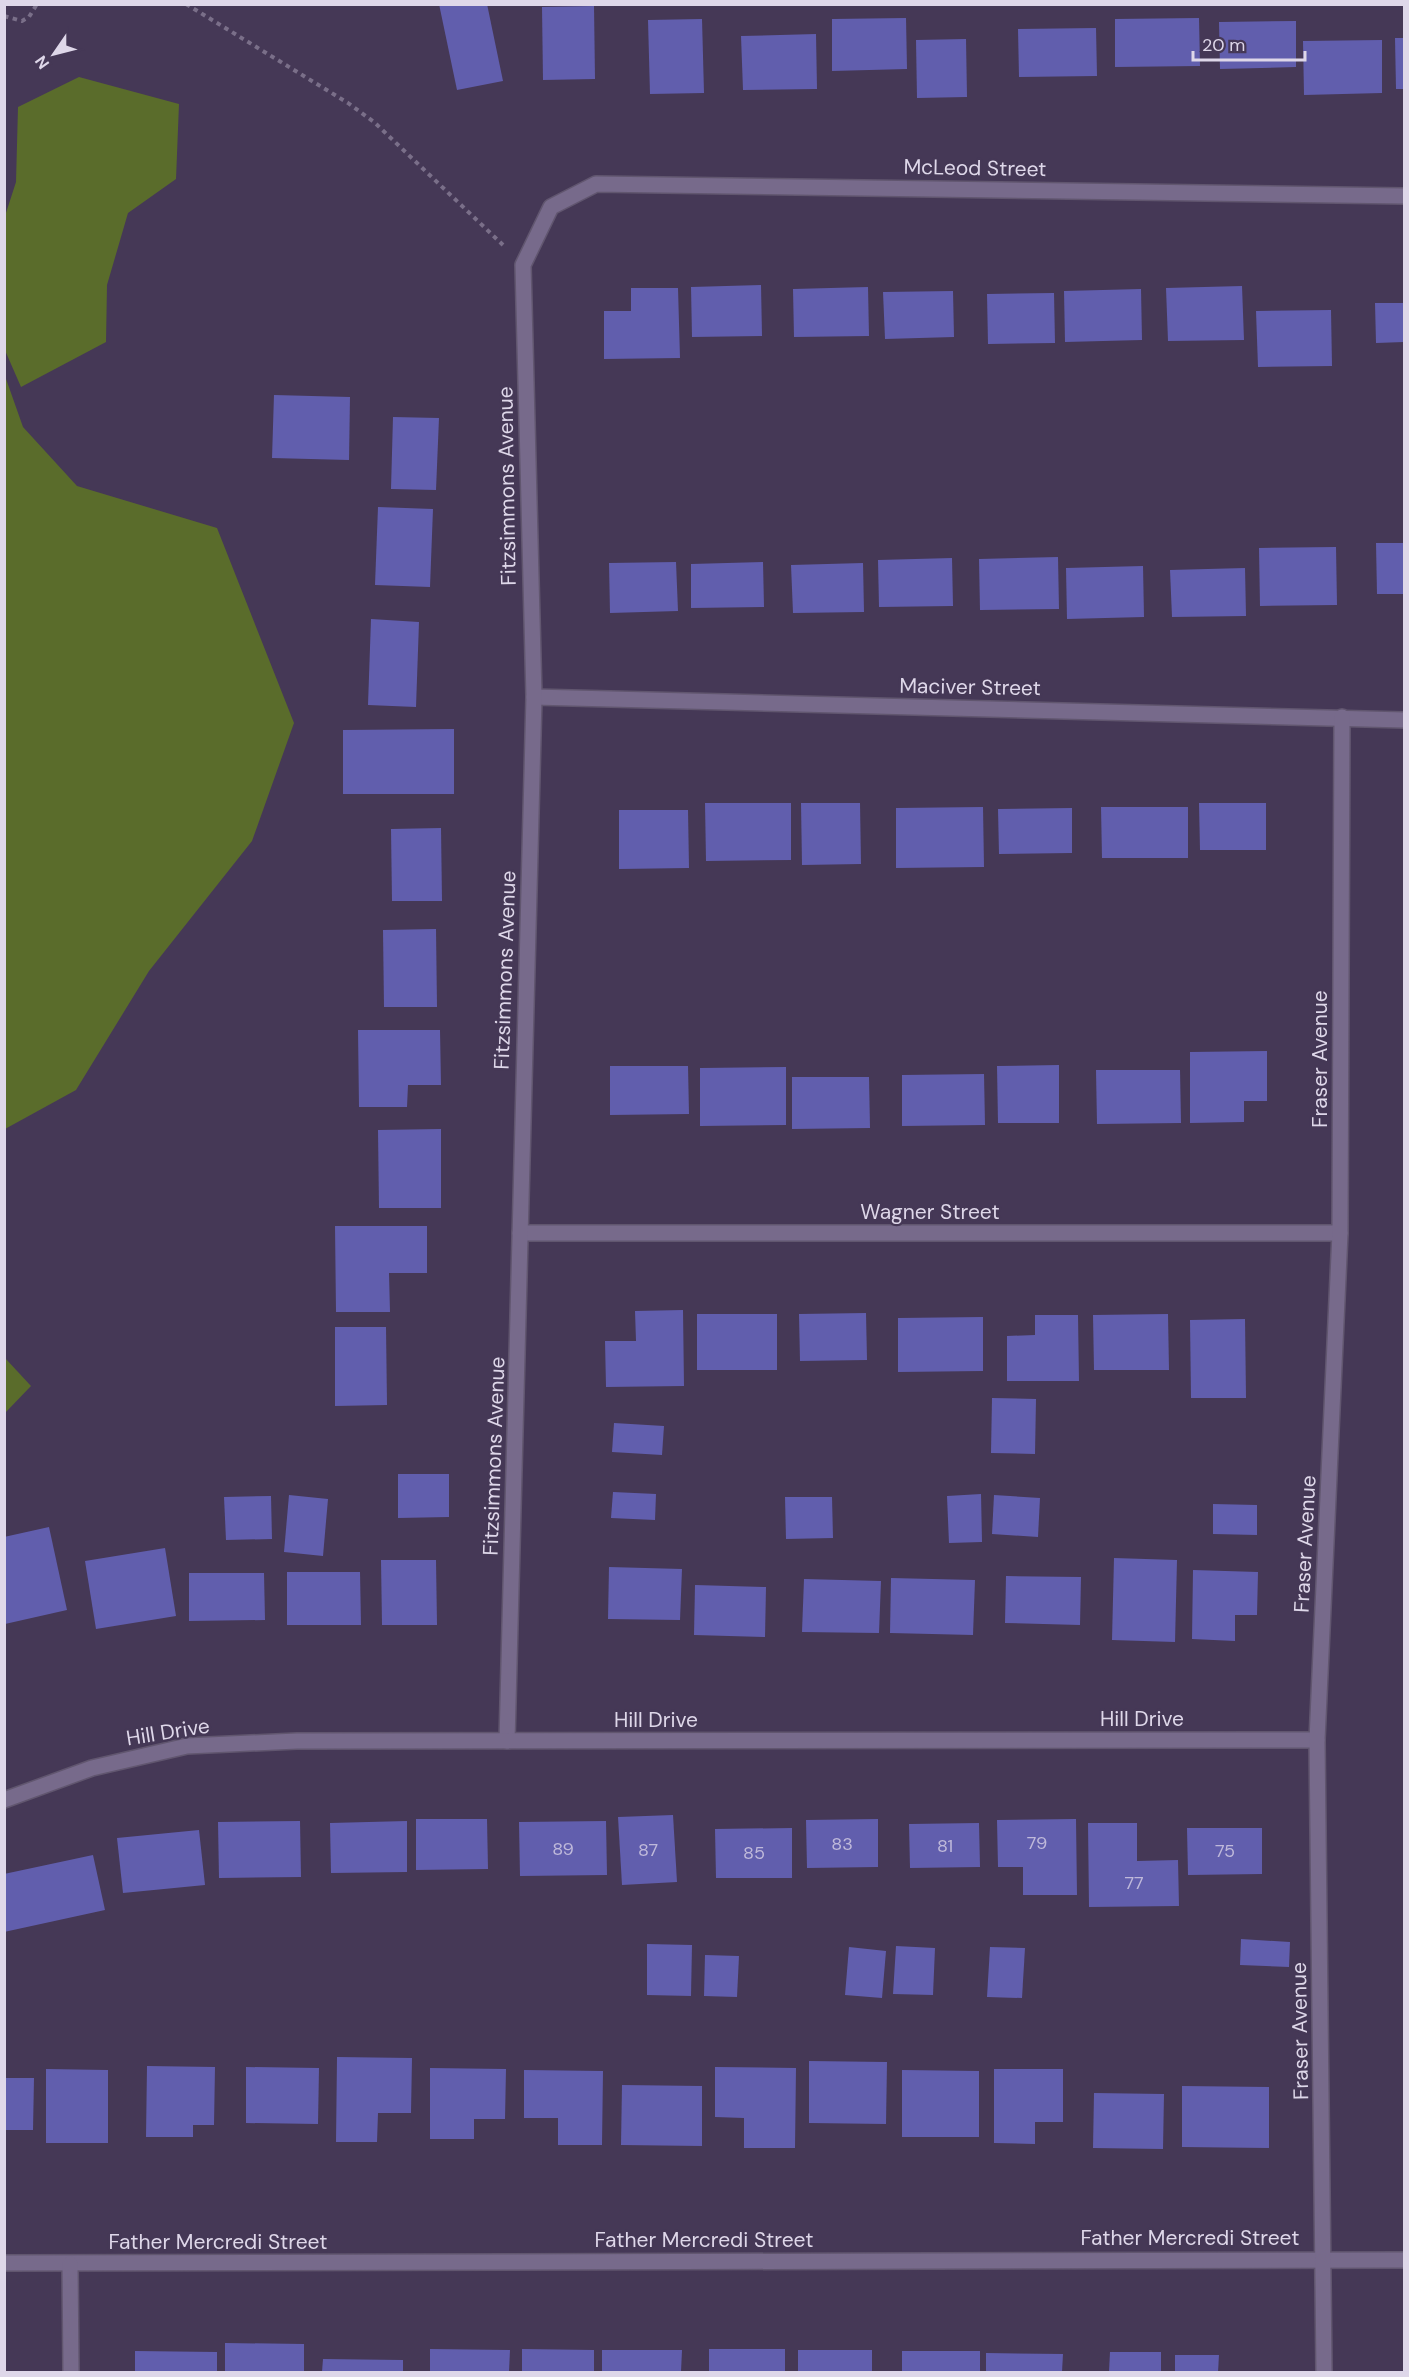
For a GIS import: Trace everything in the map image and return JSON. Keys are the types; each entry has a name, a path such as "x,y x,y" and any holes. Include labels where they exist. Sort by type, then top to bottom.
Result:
{"street":[{"name":"McLeod Street","path":"551,207 596,184 1404,196"},
{"name":"Fitzsimmons Avenue","path":"507,1741 534,697 523,265 551,207"},
{"name":"Maciver Street","path":"534,697 1404,720"},
{"name":"Fraser Avenue","path":"1324,2373 1317,1740 1340,1233 1342,717"},
{"name":"Wagner Street","path":"520,1233 1340,1233"},
{"name":"Hill Drive","path":"4,1800 92,1767 187,1746 297,1741 1317,1740"},
{"name":"Father Mercredi Street","path":"4,2263 1404,2260"},
{"path":"70,2264 72,2373"}],"path":[{"path":"4,16 22,21 29,17 37,4"},
{"path":"186,4 348,103 374,122 523,265"}],"green space":[{"path":"79,77 179,104 176,179 128,213 107,285 106,342 21,387 4,348 5,216 16,182 18,107"},
{"path":"5,376 23,427 77,486 217,528 294,723 252,841 149,971 76,1090 5,1129"},
{"path":"5,1358 31,1386 5,1413"}],"building":[{"path":"439,4 487,4 503,81 457,90"},
{"path":"594,6 595,79 543,80 542,7"},
{"path":"906,18 907,69 832,71 832,19"},
{"path":"1199,18 1200,66 1115,67 1115,19"},
{"path":"702,19 704,93 650,94 648,20"},
{"path":"1296,21 1296,67 1220,69 1219,22"},
{"path":"1096,28 1097,76 1019,77 1018,29"},
{"path":"816,34 817,89 743,90 741,36"},
{"path":"1395,38 1404,38 1404,89 1396,89"},
{"path":"966,39 967,97 917,98 916,40"},
{"path":"1382,40 1382,93 1304,95 1303,41"},
{"path":"761,285 762,336 692,337 691,287"},
{"path":"1242,286 1244,340 1168,341 1166,288"},
{"path":"868,287 869,336 794,337 793,289"},
{"path":"631,288 678,288 680,358 604,359 604,311 631,311"},
{"path":"1141,289 1142,340 1065,342 1064,291"},
{"path":"953,291 954,337 885,339 883,292"},
{"path":"1054,293 1055,343 988,344 987,294"},
{"path":"1375,303 1404,303 1404,342 1376,343"},
{"path":"1331,310 1332,366 1258,367 1256,311"},
{"path":"274,395 350,397 349,460 272,458"},
{"path":"393,417 439,418 436,490 391,489"},
{"path":"378,507 433,509 430,587 375,585"},
{"path":"1376,543 1404,543 1404,594 1377,594"},
{"path":"1336,547 1337,605 1260,606 1259,548"},
{"path":"1058,557 1059,609 980,610 979,559"},
{"path":"952,558 953,606 879,607 878,560"},
{"path":"676,562 678,611 610,613 609,563"},
{"path":"763,562 764,607 691,608 691,564"},
{"path":"863,563 864,612 793,613 791,565"},
{"path":"1143,566 1144,617 1067,619 1066,568"},
{"path":"1245,568 1246,616 1172,617 1170,570"},
{"path":"371,619 419,622 416,707 368,705"},
{"path":"454,729 454,794 343,794 343,730"},
{"path":"705,803 791,803 791,860 706,861"},
{"path":"801,803 860,803 861,864 802,865"},
{"path":"1199,803 1266,803 1266,850 1200,850"},
{"path":"983,807 984,867 896,868 896,808"},
{"path":"1101,807 1188,807 1188,858 1102,858"},
{"path":"1072,808 1072,853 999,854 998,809"},
{"path":"619,810 688,810 689,868 619,869"},
{"path":"441,828 442,901 392,901 391,829"},
{"path":"436,929 437,1007 384,1007 383,930"},
{"path":"358,1030 440,1030 441,1085 408,1085 407,1107 359,1107"},
{"path":"1267,1051 1267,1101 1244,1101 1244,1122 1190,1123 1190,1052"},
{"path":"1059,1065 1059,1123 998,1123 997,1066"},
{"path":"610,1066 688,1066 689,1114 610,1115"},
{"path":"786,1067 786,1125 700,1126 700,1068"},
{"path":"1096,1070 1180,1070 1181,1123 1097,1124"},
{"path":"984,1074 985,1125 902,1126 902,1075"},
{"path":"792,1077 869,1077 870,1128 792,1129"},
{"path":"441,1129 441,1208 379,1208 378,1130"},
{"path":"335,1226 427,1226 427,1273 389,1273 390,1312 336,1312"},
{"path":"683,1310 684,1386 606,1387 605,1341 636,1341 635,1311"},
{"path":"866,1313 867,1360 800,1361 799,1314"},
{"path":"697,1314 777,1314 777,1370 697,1370"},
{"path":"1168,1314 1169,1370 1094,1370 1093,1315"},
{"path":"1035,1315 1078,1315 1079,1381 1007,1381 1007,1336 1035,1335"},
{"path":"983,1317 983,1371 898,1372 898,1318"},
{"path":"1245,1319 1246,1398 1191,1398 1190,1320"},
{"path":"335,1327 386,1327 387,1405 335,1406"},
{"path":"992,1398 1036,1399 1035,1454 991,1453"},
{"path":"614,1423 664,1426 662,1455 612,1452"},
{"path":"398,1474 449,1474 449,1517 398,1518"},
{"path":"613,1492 656,1494 655,1520 611,1518"},
{"path":"981,1494 982,1542 949,1543 947,1496"},
{"path":"289,1495 328,1499 323,1556 284,1552"},
{"path":"994,1495 1040,1498 1038,1537 992,1534"},
{"path":"271,1496 272,1539 226,1540 224,1497"},
{"path":"785,1497 832,1497 833,1538 786,1539"},
{"path":"1213,1504 1257,1505 1257,1535 1213,1534"},
{"path":"49,1527 67,1610 5,1624 4,1537"},
{"path":"165,1548 176,1616 96,1629 85,1561"},
{"path":"1114,1558 1177,1560 1175,1642 1112,1640"},
{"path":"381,1560 436,1560 437,1625 382,1625"},
{"path":"609,1567 682,1569 680,1620 608,1619"},
{"path":"1193,1570 1258,1572 1257,1615 1235,1615 1235,1641 1192,1639"},
{"path":"287,1572 360,1572 361,1625 287,1625"},
{"path":"189,1573 264,1573 265,1620 189,1621"},
{"path":"1006,1576 1081,1577 1080,1625 1005,1623"},
{"path":"891,1578 975,1580 973,1635 890,1633"},
{"path":"804,1579 881,1581 879,1633 802,1632"},
{"path":"695,1585 766,1587 765,1637 694,1635"},
{"path":"673,1815 677,1882 622,1885 618,1817"},
{"path":"416,1819 487,1819 488,1869 416,1870"},
{"path":"878,1819 878,1867 807,1868 806,1820"},
{"path":"1076,1819 1077,1895 1023,1895 1023,1867 998,1867 997,1820"},
{"path":"300,1821 301,1877 219,1878 218,1822"},
{"path":"407,1821 407,1872 331,1873 330,1823"},
{"path":"606,1821 607,1875 520,1876 519,1822"},
{"path":"979,1823 980,1867 910,1868 909,1824"},
{"path":"1088,1823 1137,1823 1137,1861 1178,1860 1179,1906 1089,1907"},
{"path":"792,1828 792,1878 716,1878 715,1829"},
{"path":"1187,1828 1262,1828 1262,1874 1188,1875"},
{"path":"199,1830 205,1885 123,1893 117,1838"},
{"path":"93,1855 105,1910 4,1932 4,1874"},
{"path":"1241,1939 1290,1942 1289,1967 1240,1965"},
{"path":"647,1944 692,1945 691,1996 647,1995"},
{"path":"896,1946 935,1948 933,1995 893,1994"},
{"path":"849,1947 886,1951 882,1998 845,1995"},
{"path":"990,1947 1025,1948 1022,1998 987,1997"},
{"path":"705,1955 739,1956 737,1997 704,1996"},
{"path":"337,2057 412,2058 411,2113 378,2113 377,2142 336,2142"},
{"path":"809,2061 887,2062 886,2124 809,2123"},
{"path":"147,2066 215,2067 214,2125 193,2125 193,2137 146,2137"},
{"path":"246,2067 319,2068 318,2124 246,2123"},
{"path":"715,2067 796,2068 795,2148 744,2148 744,2118 715,2117"},
{"path":"430,2068 506,2069 505,2119 474,2119 474,2139 430,2139"},
{"path":"46,2069 108,2070 108,2143 46,2143"},
{"path":"994,2069 1063,2069 1063,2122 1035,2122 1035,2144 994,2143"},
{"path":"524,2070 603,2071 602,2145 558,2145 558,2118 524,2118"},
{"path":"902,2070 979,2071 979,2137 902,2137"},
{"path":"4,2078 34,2078 33,2130 4,2130"},
{"path":"622,2085 702,2086 702,2146 621,2145"},
{"path":"1182,2086 1269,2087 1269,2148 1182,2147"},
{"path":"1094,2093 1164,2094 1163,2149 1093,2148"},
{"path":"225,2343 304,2344 304,2372 225,2372"},
{"path":"430,2349 510,2350 509,2372 430,2372"},
{"path":"522,2349 594,2350 594,2372 522,2372"},
{"path":"709,2349 785,2349 785,2372 709,2372"},
{"path":"602,2350 682,2350 681,2372 602,2372"},
{"path":"798,2350 872,2350 872,2372 798,2372"},
{"path":"135,2351 217,2352 217,2372 135,2372"},
{"path":"902,2351 980,2351 980,2372 902,2372"},
{"path":"1110,2352 1161,2352 1161,2372 1109,2372"},
{"path":"986,2353 1063,2354 1062,2372 986,2372"},
{"path":"1175,2355 1219,2355 1218,2372 1175,2372"},
{"path":"323,2359 403,2360 403,2372 322,2372"}]}
